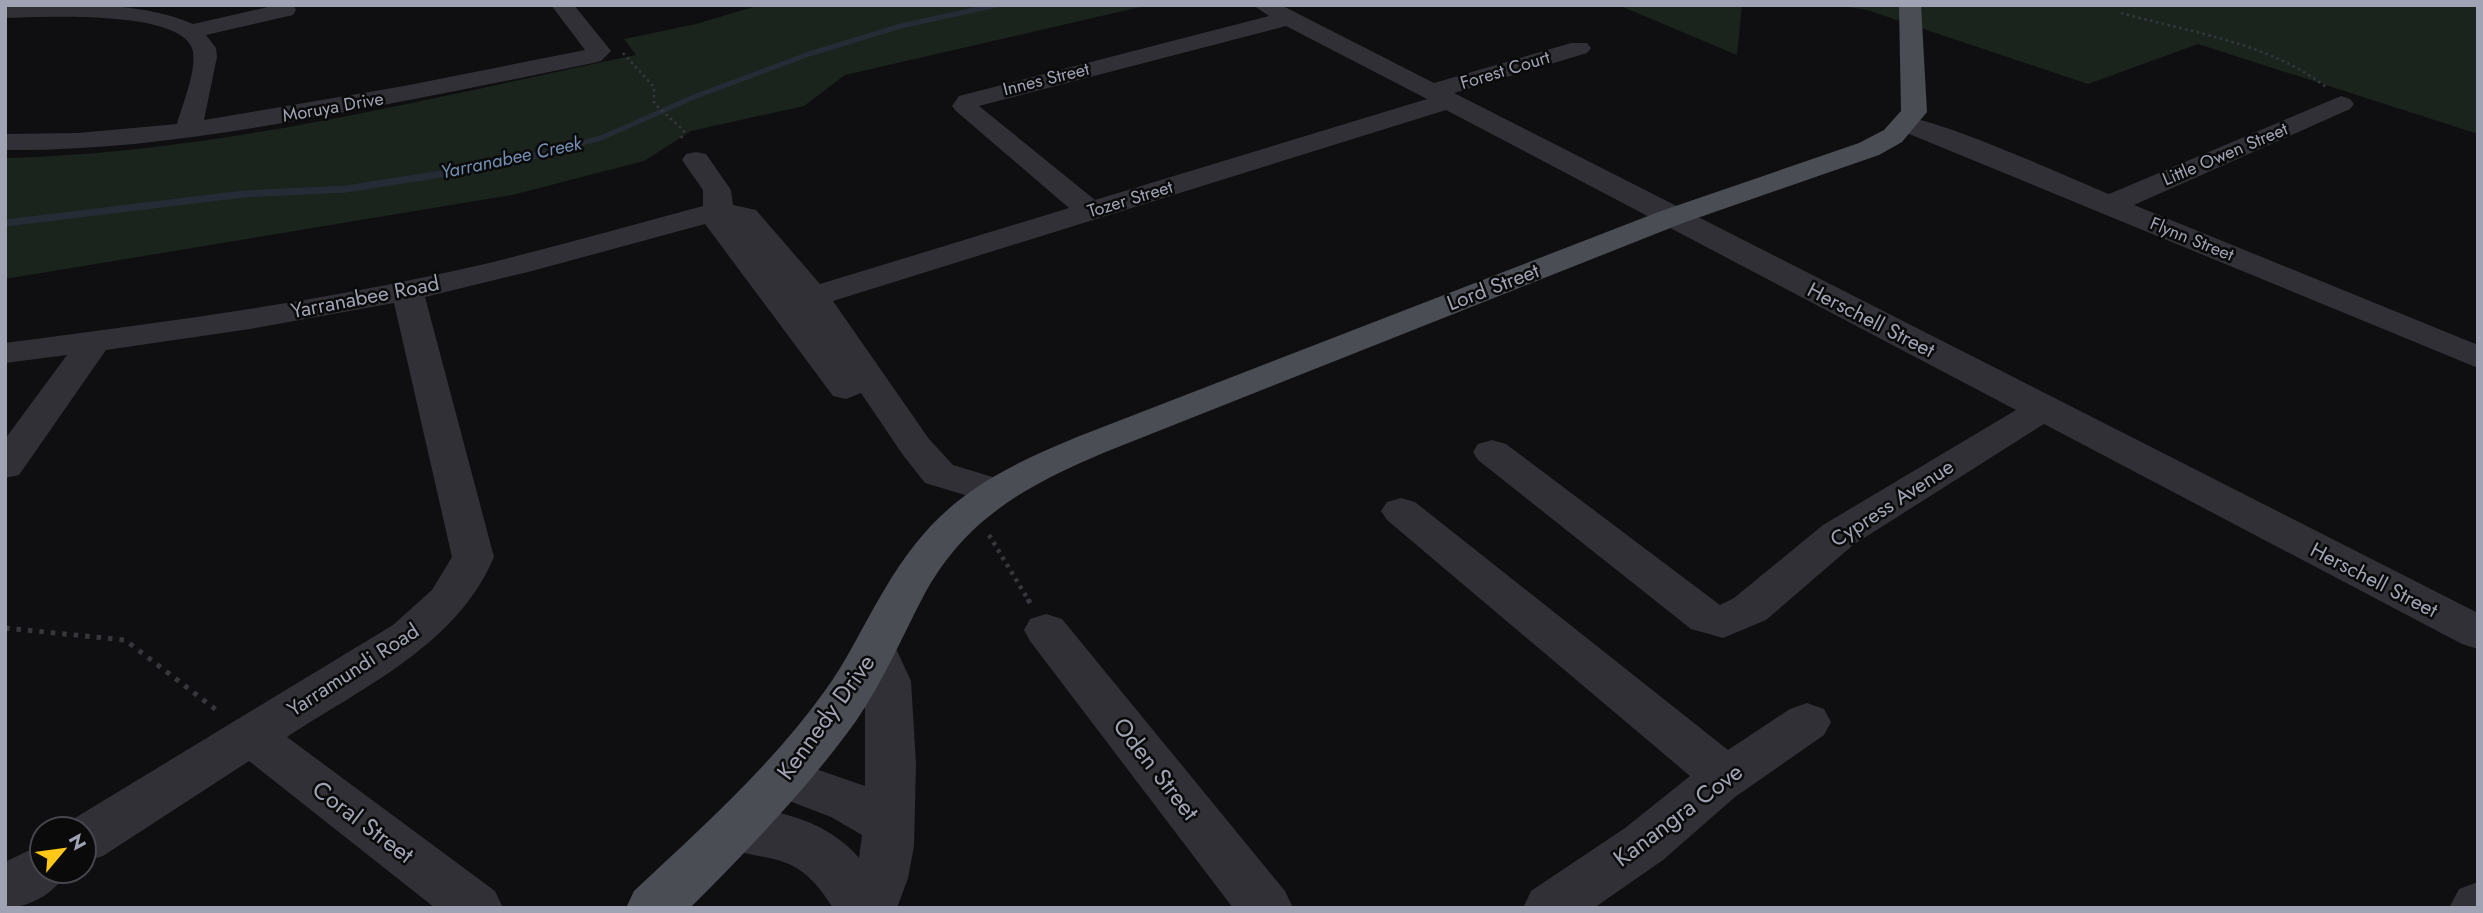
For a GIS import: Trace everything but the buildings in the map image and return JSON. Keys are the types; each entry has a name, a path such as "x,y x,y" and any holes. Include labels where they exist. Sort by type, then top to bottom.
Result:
{"main road":[{"path":"1906,123 1914,112 1915,96 1910,5"},
{"name":"Lord Street","path":"984,499 1043,464 1672,218 1869,149 1893,136 1906,123"},
{"name":"Kennedy Drive","path":"653,908 784,778 841,705 930,553 944,534 984,499"}],"street":[{"path":"562,5 599,51 593,56"},
{"path":"5,11 76,10 127,13 173,23 193,31 204,45 205,60 188,132"},
{"path":"193,31 285,10"},
{"name":"Herschell Street","path":"1281,10 1672,218 2478,634"},
{"name":"Innes Street","path":"1090,211 971,112 965,106 968,101 1281,10"},
{"name":"Forest Court","path":"1440,96 1579,48"},
{"name":"Moruya Drive","path":"5,142 112,141 188,132 423,92 593,56"},
{"name":"Tozer Street","path":"813,296 1090,211 1440,96"},
{"name":"Little Owen Street","path":"2109,205 2341,104"},
{"name":"Flynn Street","path":"1906,123 1936,133 2478,358"},
{"path":"696,160 717,190 719,222 922,488 984,499"},
{"path":"718,211 745,216 813,296 916,447 939,474 984,499"},
{"name":"Yarranabee Road","path":"5,353 219,323 407,290 492,272 718,211"},
{"name":"Yarramundi Road","path":"98,831 409,636 444,606 463,583 473,557 407,290"},
{"path":"5,466 95,341"},
{"name":"Cypress Avenue","path":"1492,452 1707,618 1723,622 1750,609 1838,535 2043,409"},
{"path":"1401,511 1726,777"},
{"name":"Oden Street","path":"1046,630 1266,908"},
{"path":"869,908 881,878 889,824 891,764 888,681 875,650"},
{"name":"Kanangra Cove","path":"1550,908 1644,844 1726,777 1807,722"},
{"name":"Coral Street","path":"251,736 476,908"},
{"path":"784,778 849,802 889,824"},
{"path":"734,830 782,836 811,847 844,878 863,908"},
{"path":"5,890 28,876"}],"path":[{"path":"2121,13 2286,61 2319,79 2341,104"},
{"path":"593,56 621,50 654,87 654,102 668,116"},
{"path":"984,499 1046,630"},
{"path":"5,628 125,640 251,736"}],"shaded area":[{"path":"760,5 1149,5 845,75 804,106 691,131 644,161 512,195 5,279 5,158 164,146 243,135 401,105 636,55 624,39 696,24"},
{"path":"1618,5 1742,5 1737,55"},
{"path":"1836,5 2478,5 2478,134 2198,44 2088,84 1867,10"}],"waterway":[{"name":"Yarranabee Creek","path":"536,156 601,138 694,97 809,54 901,26 997,5"},
{"name":"Yarranabee Creek","path":"5,223 244,194 346,189 467,170 536,156"},
{"name":"Yarranabee Creek","path":"530,157 536,156"}]}
